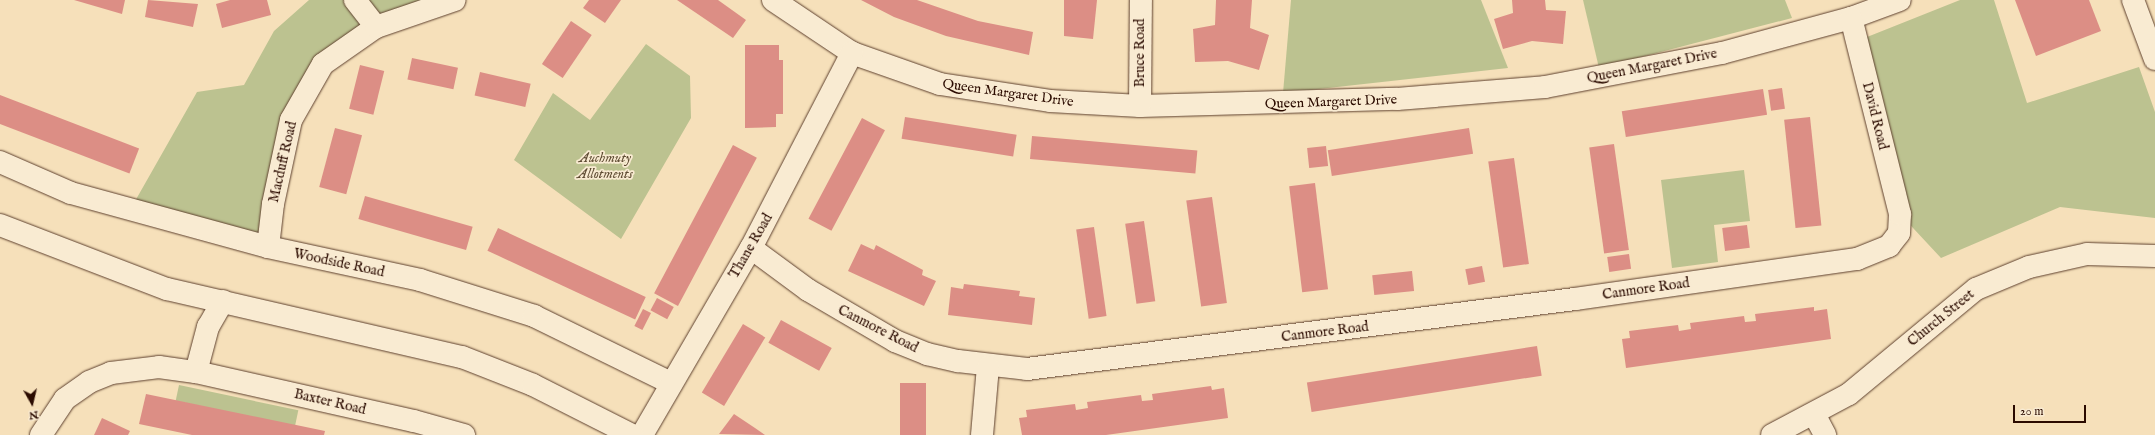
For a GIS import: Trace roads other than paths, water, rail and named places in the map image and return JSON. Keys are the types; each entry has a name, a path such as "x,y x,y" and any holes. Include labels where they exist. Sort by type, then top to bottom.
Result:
{"street":[{"path":"355,0 376,27"},
{"name":"Macduff Road","path":"268,247 273,204 292,120 322,64 376,27 455,0"},
{"name":"Queen Margaret Drive","path":"773,0 852,53 940,84 1050,101 1140,106 1397,99 1545,87 1722,53 1851,18 1900,0"},
{"name":"Bruce Road","path":"1140,106 1141,0"},
{"path":"2133,0 2155,59"},
{"name":"David Road","path":"1851,18 1900,214"},
{"name":"Thane Road","path":"642,435 751,248 852,53"},
{"name":"Woodside Road","path":"0,162 71,193 268,247 420,280 534,316 671,383"},
{"name":"Canmore Road","path":"751,248 808,290 895,341 927,354 988,367 1027,369 1156,354 1575,299 1857,258 1889,246 1899,233 1900,214"},
{"path":"0,225 167,289 462,357 533,385 632,435"},
{"name":"Church Street","path":"1772,435 1814,414 1849,394 1976,289 2029,267 2087,254 2155,256"},
{"path":"196,372 208,327 223,301"},
{"path":"982,435 988,367"},
{"name":"Baxter Road","path":"41,435 65,399 100,377 122,371 159,368 196,372 414,421 464,435"},
{"path":"1814,414 1825,435"}],"park label":[{"name":"Auchmuty Allotments","path":"605,166"}]}
